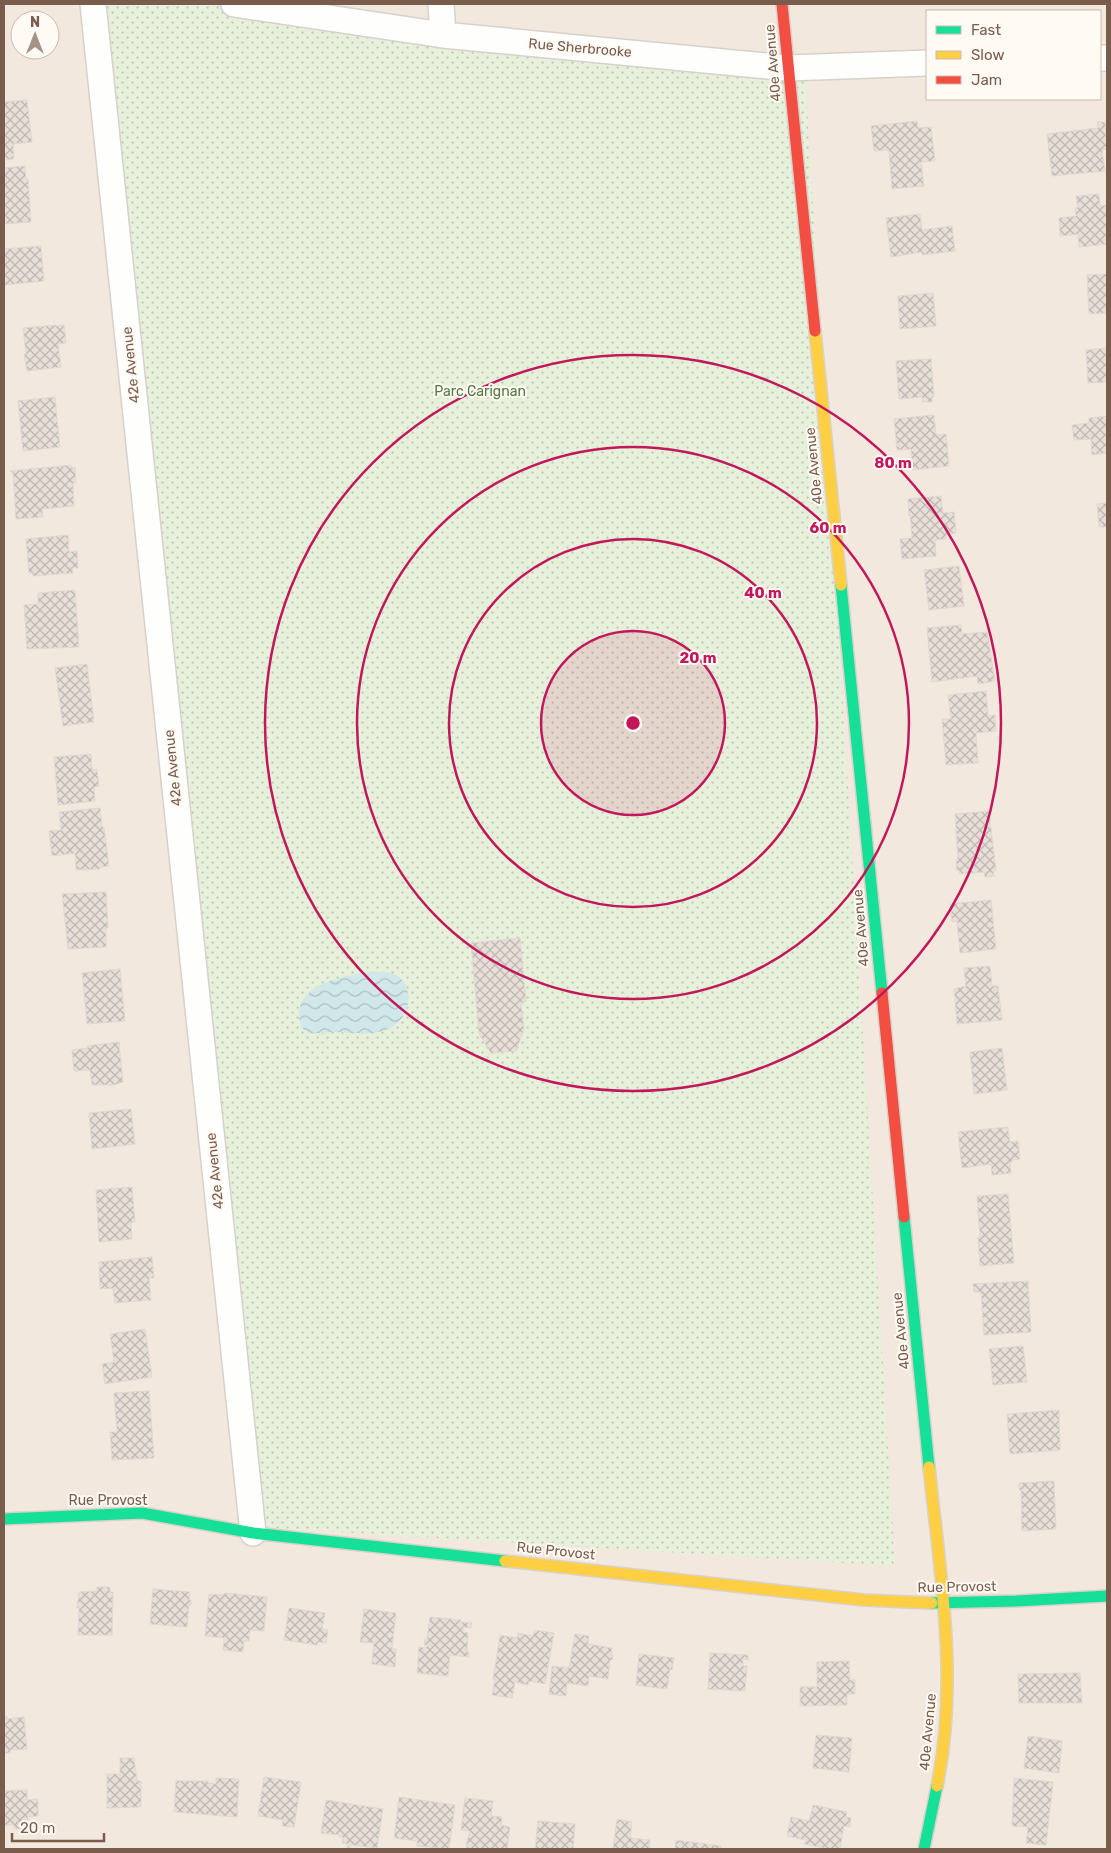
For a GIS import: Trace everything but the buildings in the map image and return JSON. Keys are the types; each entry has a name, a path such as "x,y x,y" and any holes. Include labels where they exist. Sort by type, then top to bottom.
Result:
{"street":[{"name":"42e Avenue","path":"93,4 253,1532"},
{"name":"Rue Sherbrooke","path":"234,4 443,35 788,68 926,63"},
{"path":"441,4 443,35"},
{"name":"40e Avenue","path":"782,4 947,1645 946,1717 938,1786 924,1849"},
{"name":"Rue Provost","path":"4,1519 142,1512 253,1532 902,1603 1107,1596"}],"shaded area":[{"path":"4,4 1107,4 1107,1849 4,1849"}],"green space":[{"name":"Parc Carignan","path":"94,4 248,4 805,75 895,1566 257,1527"}],"water":[{"path":"369,972 392,973 405,984 408,991 408,1006 405,1014 394,1026 380,1032 367,1033 312,1033 301,1027 299,1013 302,1002 309,993 331,981"}],"traffic: fast":[{"path":"841,585 882,993"},
{"path":"904,1217 929,1467"},
{"path":"4,1519 142,1513 253,1533 505,1561"},
{"path":"932,1603 1107,1596"},
{"path":"924,1849 937,1786"}],"traffic: slow":[{"path":"815,331 841,585"},
{"path":"929,1467 942,1586 947,1667 947,1707 937,1786"},
{"path":"505,1561 864,1600 932,1603"}],"traffic: jam":[{"path":"782,4 815,331"},
{"path":"882,993 904,1217"}]}
